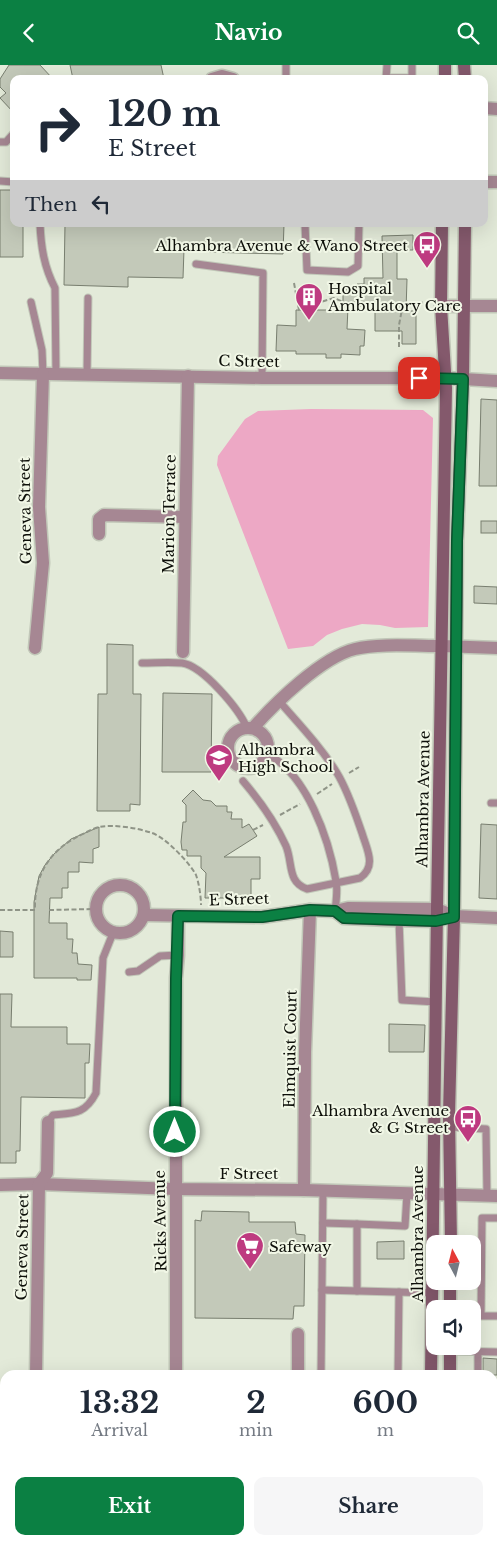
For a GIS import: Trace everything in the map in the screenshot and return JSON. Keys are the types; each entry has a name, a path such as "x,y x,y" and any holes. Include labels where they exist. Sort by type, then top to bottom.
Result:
{"main road":[{"name":"Alhambra Avenue","path":"431,1370 446,378 440,303 442,227"},
{"name":"Alhambra Avenue","path":"451,1235 450,1127 454,917 454,784 465,227"},
{"path":"450,1355 450,1370"}],"street":[{"path":"440,303 497,305"},
{"name":"C Street","path":"0,373 262,378 446,378 497,381"},
{"name":"Geneva Street","path":"35,647 43,563 39,507 43,374"},
{"name":"Marion Terrace","path":"183,658 188,377"},
{"path":"99,535 99,519 104,515 185,517"},
{"path":"250,728 313,671 339,655 355,649 442,646 497,647"},
{"path":"250,728 259,731 267,741 267,753 259,764 253,767 240,766 234,762 228,751 231,738 240,729 250,728"},
{"path":"121,885 127,886 139,894 144,907 144,915 133,930 121,934 114,933 101,925 98,920 96,909 98,899 108,888 121,885"},
{"name":"E Street","path":"144,915 262,917 310,910 335,911 344,918 437,915 497,918"},
{"name":"Elmquist Court","path":"304,1190 305,1051 310,910"},
{"name":"Ricks Avenue","path":"176,1370 175,1189 178,916"},
{"name":"Geneva Street","path":"36,1370 39,1184 47,1173 48,1121"},
{"name":"F Street","path":"0,1185 39,1184 492,1196"},
{"path":"298,1334 298,1370"}],"lane":[{"path":"40,227 43,255 55,288 56,374"},
{"path":"305,227 307,270 348,272 358,266 359,227"},
{"path":"196,264 263,273 262,378"},
{"path":"87,375 88,298"},
{"path":"31,301 42,350 43,374"},
{"path":"142,663 183,658 209,680 242,715 250,728"},
{"path":"243,781 269,814 287,848 293,876 300,886 307,889 360,878 367,873 370,865 369,855 354,808 338,773 313,740 278,701"},
{"path":"267,753 278,759 297,779 309,799 322,828 337,882 335,911"},
{"path":"399,915 402,1000 436,1002"},
{"path":"48,1121 53,1115 81,1111 90,1104 96,1093 103,958 114,933"},
{"path":"129,972 138,971 160,956 178,955"},
{"path":"450,1127 486,1129 492,1196"},
{"path":"321,1370 323,1191"},
{"path":"322,1223 405,1226 406,1194"},
{"path":"497,1218 482,1218 482,1316 497,1316"},
{"path":"357,1224 357,1291"},
{"path":"322,1290 433,1293"},
{"path":"398,1370 399,1292"},
{"path":"481,1352 497,1352"},
{"path":"478,1355 478,1370"}],"path":[{"path":"294,283 299,310 307,305 334,298 348,304 369,307 440,303"},
{"path":"399,347 399,325 402,304"},
{"path":"0,910 34,910 39,876 54,854 71,839 99,827 117,827 153,833 177,852 196,875 202,904 200,917"},
{"path":"49,910 96,909"}],"shaded area":[{"path":"311,409 423,410 433,418 428,627 395,628 362,624 327,635 313,646 288,649 217,465 218,456 245,419 258,411"}],"building":[{"path":"9,65 40,65 49,75 10,75 10,109 0,98 6,93 0,87 0,79"},
{"path":"70,65 161,65 163,75 72,75"},
{"path":"0,190 10,190 10,227 23,227 23,257 0,257"},
{"path":"65,227 284,227 283,254 203,252 204,250 184,249 183,278 128,277 128,287 64,285"},
{"path":"413,235 413,250 397,250 397,279 407,279 406,311 416,311 416,344 402,344 402,331 375,331 375,302 343,302 343,289 357,289 357,284 364,284 364,278 383,278 382,236"},
{"path":"337,307 348,307 347,329 365,330 364,346 360,346 360,355 341,354 341,358 326,358 326,354 296,354 296,351 276,351 277,325 296,326 296,310 337,310"},
{"path":"481,399 497,400 497,486 479,486"},
{"path":"481,521 497,521 497,533 481,533"},
{"path":"474,586 497,587 497,604 474,603"},
{"path":"107,644 133,645 133,694 141,694 140,805 130,804 130,811 97,811 98,694 107,694"},
{"path":"163,693 212,694 211,772 162,772"},
{"path":"193,790 203,800 211,801 216,806 227,806 227,812 232,812 231,819 242,819 242,828 249,824 257,836 224,857 260,857 260,879 251,879 251,898 205,898 206,873 201,868 201,856 187,856 187,850 182,850 181,842 183,822 186,822 186,805 182,801"},
{"path":"481,824 497,825 497,899 479,898"},
{"path":"99,827 99,847 93,849 93,863 79,862 79,872 68,872 68,888 62,888 62,898 50,898 49,923 67,923 67,939 73,939 72,953 77,953 78,964 92,965 91,980 77,980 77,978 34,978 34,902 39,876 54,854 71,839"},
{"path":"0,931 13,932 13,957 0,957"},
{"path":"0,994 12,994 11,1027 67,1027 67,1044 90,1044 89,1063 85,1063 85,1098 21,1097 20,1151 16,1151 16,1163 0,1163"},
{"path":"389,1024 425,1025 424,1052 389,1052"},
{"name":"Safeway","path":"202,1211 249,1212 249,1222 295,1222 296,1234 305,1235 304,1306 294,1306 293,1319 195,1318 195,1220 201,1221"},
{"path":"404,1241 404,1259 377,1259 377,1242"},
{"path":"483,1358 497,1359 497,1370 483,1370"}],"place":[{"name":"Alhambra Avenue & Wano Street","path":"427,269"},
{"name":"Hospital Ambulatory Care","path":"309,321"},
{"name":"Alhambra High School","path":"219,782"},
{"name":"Alhambra Avenue & G Street","path":"468,1143"},
{"name":"Safeway","path":"250,1270"}],"route":[{"path":"175,1132 178,916 262,917 310,910 335,911 344,918 436,921 454,917 457,541 463,379 419,378"}]}
